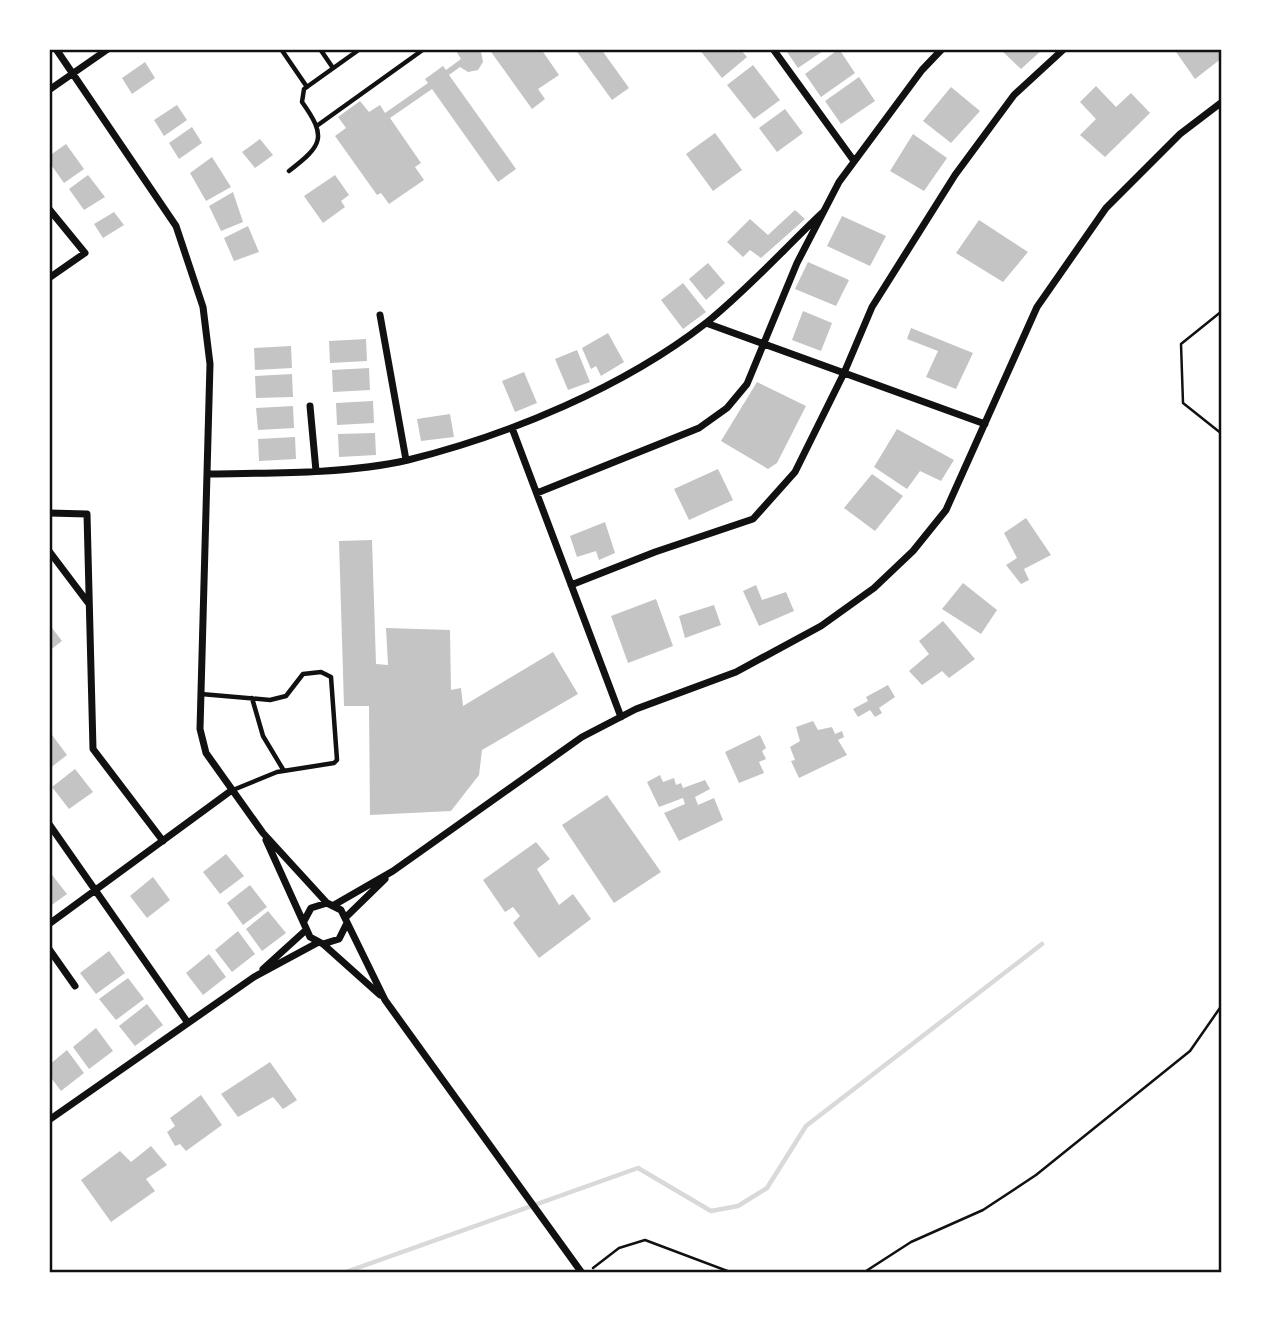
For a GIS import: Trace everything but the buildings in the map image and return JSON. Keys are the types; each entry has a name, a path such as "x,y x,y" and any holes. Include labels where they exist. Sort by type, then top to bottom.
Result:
{"street":[{"path":"56,49 176,226 203,306 210,364 200,729 205,753 263,833 346,921 385,1000 584,1273"},
{"path":"49,90 108,49"},
{"path":"773,49 854,161"},
{"path":"537,493 699,428 727,408 747,384 797,262 822,214 854,161 922,70 942,49"},
{"path":"571,585 655,552 753,519 795,472 844,373 872,307 955,175 1014,95 1064,49"},
{"path":"254,977 305,926 312,908 330,904 393,871 582,737 621,717 736,672 821,626 874,588 913,551 946,510 1037,307 1105,208 1180,134 1222,102"},
{"path":"49,209 85,253 49,278"},
{"path":"207,474 316,471 406,460 512,428 632,372 706,323 822,214"},
{"path":"380,315 406,460"},
{"path":"706,323 985,424"},
{"path":"310,406 316,471"},
{"path":"512,428 621,717"},
{"path":"49,513 87,514 93,749 163,841"},
{"path":"49,551 89,605"},
{"path":"49,924 232,790"},
{"path":"49,824 188,1023"},
{"path":"263,833 305,926 320,944 385,1000"},
{"path":"49,1120 254,977 320,944 339,939 346,921 393,871"},
{"path":"49,949 75,986"}],"lane":[{"path":"281,49 307,87"},
{"path":"320,49 333,68"},
{"path":"289,171 312,153 318,138 318,125 302,102 301,96 307,87 360,49"},
{"path":"318,125 424,49"},
{"path":"201,694 265,701 286,696 303,674 321,671 331,677 337,760 334,763 284,771 232,790"},
{"path":"252,698 263,736 284,771"}],"path":[{"path":"1222,311 1181,344 1183,403 1222,434"},
{"path":"863,1273 911,1242 983,1210 1036,1175 1190,1051 1222,1005"},
{"path":"584,1273 619,1248 645,1240 730,1272 743,1273"}],"waterway":[{"path":"343,1273 638,1168 711,1211 738,1206 767,1188 806,1126 1042,944"}]}
